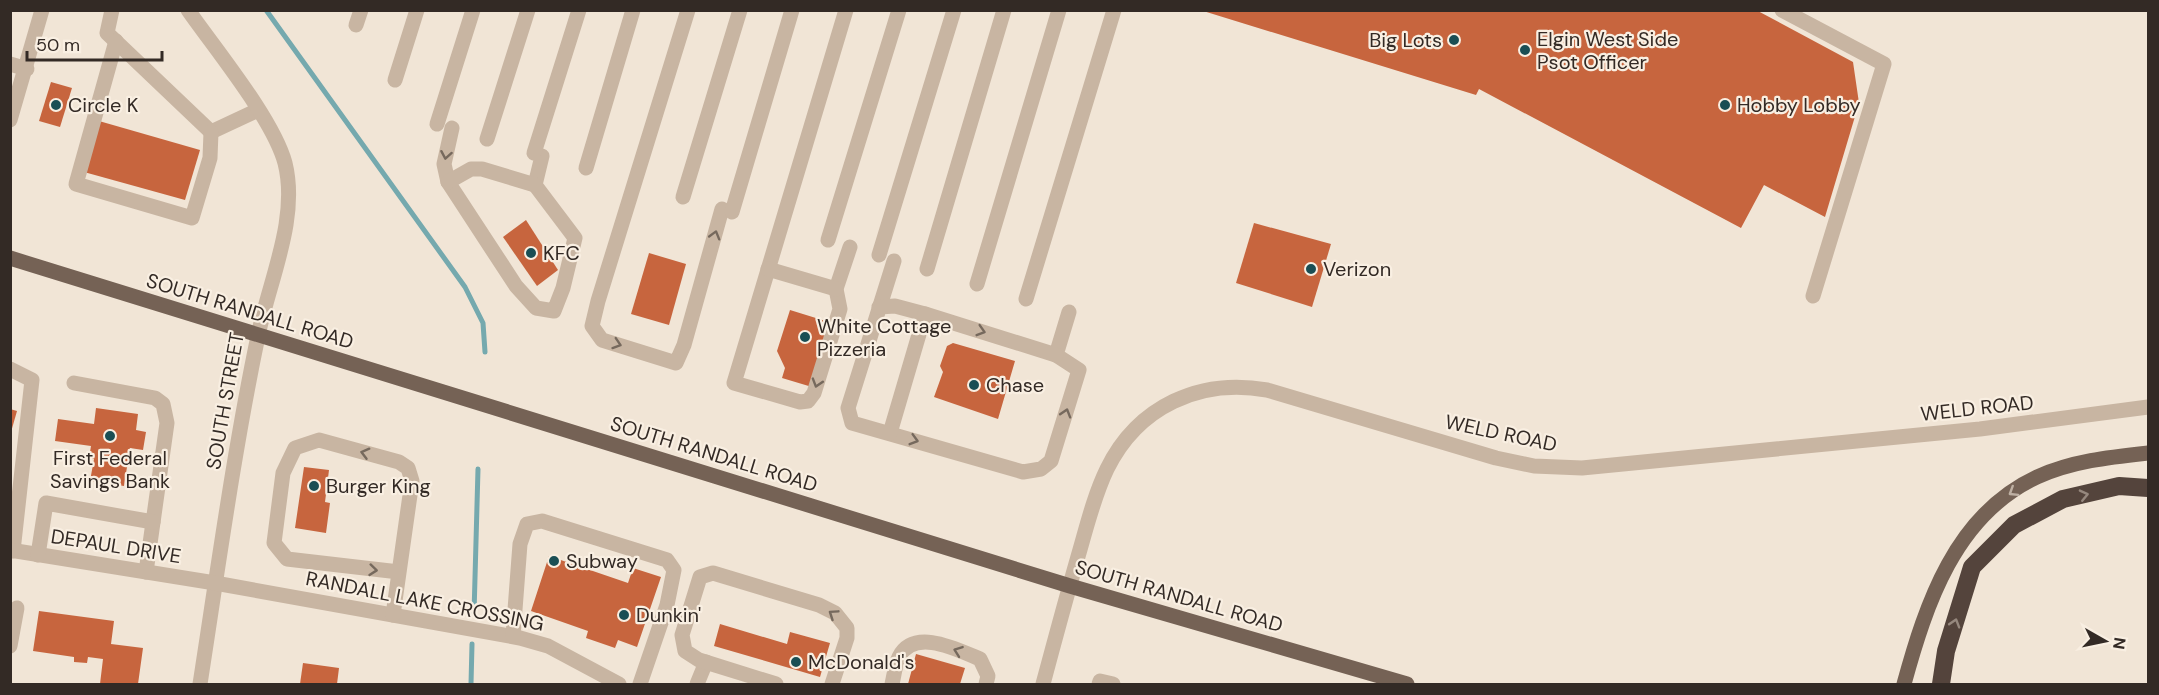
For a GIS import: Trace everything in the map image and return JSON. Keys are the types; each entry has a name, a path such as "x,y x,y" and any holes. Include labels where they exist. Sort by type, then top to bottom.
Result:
{"highway":[{"path":"1941,684 1946,651 1972,567 2014,525 2063,500 2119,486 2148,488"}],"main road":[{"name":"SOUTH RANDALL ROAD","path":"10,258 1070,586 1407,684"},
{"path":"1904,684 1922,619 1935,589 1960,544 1995,503 2037,477 2097,458 2148,453"},
{"path":"1913,684 1922,619"}],"street":[{"path":"112,10 107,33 116,41 211,132 210,158 192,218 76,184 116,41"},
{"name":"SOUTH STREET","path":"188,10 258,110 279,147 288,183 288,202 258,336 215,583 200,684"},
{"path":"395,80 417,10"},
{"path":"448,182 471,170 482,169 535,185 575,238 563,288 554,311 536,308 516,286 448,182 444,164 444,126 473,10"},
{"path":"487,139 528,10"},
{"path":"535,185 538,154 579,10"},
{"path":"586,168 633,10"},
{"path":"688,10 592,326 602,340 676,363 684,345 792,10"},
{"path":"682,197 740,10"},
{"path":"846,10 734,383 800,402 808,401 814,393 840,309 836,289 850,247"},
{"path":"828,240 899,10"},
{"path":"879,255 954,10"},
{"path":"927,269 1004,10"},
{"path":"977,284 1059,10"},
{"path":"1026,299 1114,10"},
{"path":"1782,10 1884,64 1813,296"},
{"path":"10,120 27,69 39,11"},
{"path":"10,64 27,69"},
{"path":"211,132 258,110"},
{"path":"879,307 895,306 925,314 1056,355 1079,370 1051,460 1041,469 1023,472 852,423 848,408 879,307 894,261"},
{"path":"768,269 836,289"},
{"path":"1056,355 1069,312"},
{"path":"890,434 925,314"},
{"path":"10,369 32,380 15,497 12,550"},
{"path":"74,383 155,398 163,404 167,423 146,572"},
{"name":"WELD ROAD","path":"1043,684 1100,486 1121,446 1149,416 1166,404 1219,386 1245,386 1267,390 1496,458 1556,468 1581,468 1980,429 2148,407"},
{"path":"393,615 412,481 408,468 399,462 319,440 295,448 283,473 274,543 287,559 399,572"},
{"path":"38,555 46,503 153,522"},
{"path":"513,636 520,544 527,524 542,521 668,560 674,570 670,593 640,684"},
{"name":"DEPAUL DRIVE","path":"12,550 215,583"},
{"path":"776,684 706,662 685,651 682,635 694,590 700,577 713,573 819,605 843,621 847,628 847,638 832,684"},
{"name":"RANDALL LAKE CROSSING","path":"215,583 513,636 549,646 619,684"},
{"path":"10,646 16,608"},
{"path":"892,684 899,656 910,645 926,641 980,659 988,676 986,684"},
{"path":"697,684 706,662"},
{"path":"1099,684 1100,681 1113,684"}],"building":[{"path":"1200,10 1756,10 1853,62 1859,103 1825,217 1764,185 1741,228 1479,89 1476,95"},
{"name":"Circle K","path":"51,82 72,88 60,127 39,121"},
{"path":"99,121 200,150 185,200 84,172"},
{"name":"KFC","path":"526,220 558,270 537,286 503,237"},
{"path":"1254,223 1331,244 1312,307 1236,283"},
{"path":"649,253 686,264 669,325 631,314"},
{"name":"White Cottage Pizzeria","path":"790,310 832,323 812,387 782,378 785,368 777,351"},
{"name":"Chase","path":"953,343 1015,361 998,419 934,397 943,372 940,366 947,346"},
{"path":"96,408 138,414 136,430 146,432 143,450 130,448 124,486 90,481 94,459 89,458 91,446 55,441 58,419 94,424"},
{"path":"10,409 17,411 11,432 10,432"},
{"name":"Burger King","path":"304,467 329,470 325,502 330,503 326,533 295,528"},
{"path":"549,556 628,583 633,568 661,577 637,647 618,640 615,648 586,638 588,631 531,611"},
{"path":"39,611 114,621 111,644 143,648 138,684 100,684 103,659 88,657 87,663 74,662 74,657 33,651"},
{"name":"McDonald's","path":"720,624 787,644 790,632 830,643 820,677 714,646"},
{"path":"916,654 965,668 960,684 908,684"},
{"path":"303,663 339,668 337,684 300,684"}],"waterway":[{"path":"266,10 465,287 483,323 485,352"},
{"path":"474,614 478,469"},
{"path":"471,684 472,644"}],"place":[{"name":"Big Lots","path":"1454,40"},
{"name":"Elgin West Side Psot Officer","path":"1525,50"},
{"name":"Circle K","path":"56,105"},
{"name":"Hobby Lobby","path":"1725,105"},
{"name":"KFC","path":"531,253"},
{"name":"Verizon","path":"1311,269"},
{"name":"White Cottage Pizzeria","path":"805,337"},
{"name":"Chase","path":"974,385"},
{"name":"First Federal Savings Bank","path":"110,436"},
{"name":"Burger King","path":"314,486"},
{"name":"Subway","path":"554,561"},
{"name":"Dunkin'","path":"624,615"},
{"name":"McDonald's","path":"796,662"}]}
